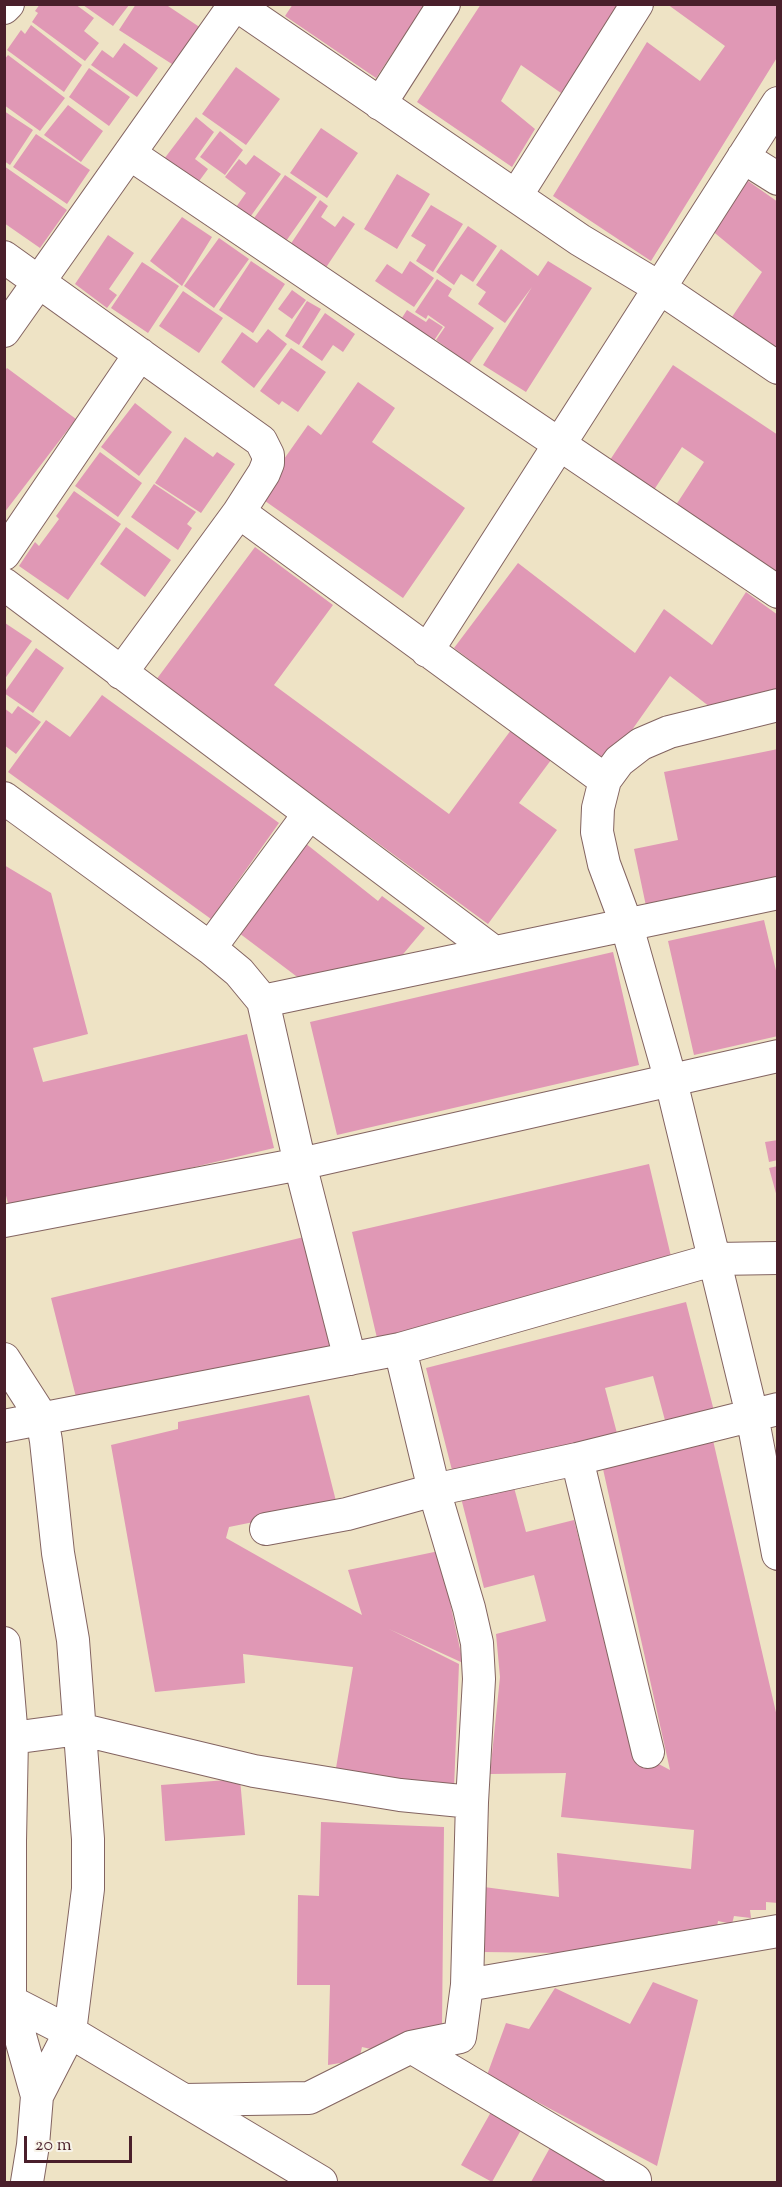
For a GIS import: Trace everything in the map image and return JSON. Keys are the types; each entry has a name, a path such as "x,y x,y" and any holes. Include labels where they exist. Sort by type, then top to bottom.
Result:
{"street":[{"path":"4,8 8,4"},
{"path":"4,331 235,4 580,240 660,288 777,368"},
{"path":"380,104 444,4"},
{"path":"516,196 637,4"},
{"path":"427,651 777,104"},
{"path":"130,154 777,592"},
{"path":"743,157 777,179"},
{"path":"4,257 255,436 265,447 268,455 264,473 239,512 121,673"},
{"path":"4,554 141,354"},
{"path":"239,512 605,780"},
{"path":"4,584 494,952"},
{"path":"777,705 669,732 641,744 619,761 605,780 598,808 597,832 604,864 626,923 671,1081 716,1260 765,1412 777,1554"},
{"path":"4,798 210,948 239,972 263,1001 300,1164 350,1359"},
{"path":"210,948 309,814"},
{"path":"263,1001 777,893"},
{"path":"4,1221 300,1164 777,1056"},
{"path":"4,1426 399,1349 716,1260 777,1258"},
{"path":"183,2100 309,2098 411,2047 460,2037 467,1985 472,1802 479,1679 477,1643 434,1490 399,1349"},
{"path":"4,1359 42,1418 58,1553 73,1640 88,1839 88,1889 70,2032 37,2096"},
{"path":"266,1529 347,1514 434,1490 577,1459 765,1412"},
{"path":"577,1459 648,1752"},
{"path":"4,1643 12,1738 7,1999 37,2096 27,2182"},
{"path":"12,1738 79,1729 254,1771 400,1795 472,1802"},
{"path":"467,1985 777,1931"},
{"path":"7,1999 70,2032 321,2182"},
{"path":"411,2047 635,2180"}],"building":[{"path":"40,4 75,4 94,18 84,31 99,43 85,61 32,22 38,13 35,11"},
{"path":"136,4 165,4 201,28 175,66 119,30"},
{"path":"293,4 425,4 376,78 285,16"},
{"path":"481,4 620,4 561,93 521,65 501,101 535,129 512,167 417,102"},
{"path":"667,4 778,4 778,56 651,261 553,196 647,42 700,81 725,46"},
{"path":"83,5 129,5 113,26"},
{"path":"31,25 82,65 64,92 7,50 21,30 25,34"},
{"path":"124,43 158,68 137,97 91,65 102,50 113,58"},
{"path":"8,55 65,98 40,131 4,105 4,60"},
{"path":"236,67 280,99 246,145 202,114"},
{"path":"89,68 130,97 109,126 69,97"},
{"path":"68,105 103,131 81,162 44,135"},
{"path":"4,111 33,130 10,165 4,161"},
{"path":"196,117 214,132 195,159 208,169 194,188 161,163"},
{"path":"321,128 358,153 327,198 290,173"},
{"path":"220,131 243,150 225,175 200,157"},
{"path":"36,134 90,170 67,204 13,167"},
{"path":"254,155 281,174 248,220 234,210 246,193 225,177 239,159 246,165"},
{"path":"4,166 67,210 40,248 4,223"},
{"path":"397,174 430,194 397,249 364,229"},
{"path":"285,175 317,197 284,244 252,221"},
{"path":"741,176 778,202 778,349 732,317 762,272 710,229"},
{"path":"320,200 328,206 321,217 335,227 343,216 355,224 323,272 288,248"},
{"path":"431,205 463,224 433,272 416,261 426,245 411,236"},
{"path":"182,217 212,237 182,286 150,261"},
{"path":"468,226 497,246 473,282 461,274 454,285 436,272"},
{"path":"108,235 134,253 109,289 117,295 107,308 75,284"},
{"path":"219,238 249,259 214,308 184,286"},
{"path":"501,249 538,276 548,261 592,288 526,392 483,365 532,287 505,323 478,304 486,292 476,285"},
{"path":"251,261 285,284 253,333 219,310"},
{"path":"410,261 434,278 414,307 375,281 387,264 402,274"},
{"path":"142,262 179,286 148,333 111,308"},
{"path":"437,279 452,289 448,296 494,328 469,364 436,340 445,327 428,315 426,319 415,312"},
{"path":"292,290 306,300 292,319 278,309"},
{"path":"183,291 223,318 199,353 159,326"},
{"path":"307,301 321,309 299,345 285,336"},
{"path":"407,310 426,322 429,318 443,327 431,345 398,324"},
{"path":"325,313 355,334 343,352 333,345 322,361 302,347"},
{"path":"268,329 287,344 254,388 221,362 242,332 257,343"},
{"path":"291,348 326,372 298,412 282,401 279,405 260,391"},
{"path":"673,365 778,435 778,577 674,508 704,462 682,447 650,496 606,466"},
{"path":"7,368 76,419 4,513 4,372"},
{"path":"358,382 395,408 372,442 465,508 403,598 258,496 308,425 321,435"},
{"path":"135,403 172,432 139,476 101,447"},
{"path":"185,437 213,457 217,452 235,464 201,513 155,483"},
{"path":"100,452 142,483 118,517 75,486"},
{"path":"154,484 196,512 187,524 192,528 178,550 131,517"},
{"path":"74,491 121,524 68,600 19,566 35,542 39,546 59,519 56,516"},
{"path":"126,527 171,560 145,597 100,564"},
{"path":"255,547 333,605 274,685 449,814 511,730 551,760 519,803 557,830 488,924 156,680"},
{"path":"518,563 635,653 664,609 712,645 746,592 778,615 778,695 710,707 670,676 608,764 454,648"},
{"path":"4,624 32,641 4,680"},
{"path":"36,648 64,668 33,713 4,693"},
{"path":"102,695 279,823 211,919 8,772 46,720 70,737"},
{"path":"18,706 41,722 16,754 4,745 4,708 12,714"},
{"path":"778,749 778,879 646,906 634,849 678,840 664,772"},
{"path":"305,843 378,901 382,896 425,928 399,959 300,979 239,933"},
{"path":"4,865 51,893 88,1034 33,1048 43,1082 247,1034 274,1148 10,1211 4,1188"},
{"path":"764,920 778,979 778,1036 694,1055 668,941"},
{"path":"613,952 639,1065 337,1135 310,1022"},
{"path":"778,1140 778,1160 769,1162 765,1142"},
{"path":"649,1164 674,1269 377,1338 352,1232"},
{"path":"778,1166 778,1197 777,1197 769,1168"},
{"path":"304,1237 332,1348 79,1409 51,1298"},
{"path":"686,1302 714,1411 666,1424 653,1376 605,1388 618,1437 454,1478 426,1368"},
{"path":"309,1395 337,1505 229,1527 226,1538 362,1615 348,1570 439,1551 463,1663 389,1629 459,1664 454,1788 335,1774 353,1667 243,1654 245,1683 155,1692 111,1445 178,1429 178,1422"},
{"path":"712,1436 778,1721 778,1903 766,1902 766,1910 750,1910 751,1918 734,1916 732,1924 718,1921 717,1927 690,1929 562,1953 483,1952 484,1887 559,1897 557,1853 691,1869 694,1830 561,1817 566,1773 490,1774 500,1677 496,1634 546,1621 534,1575 484,1588 460,1494 512,1480 526,1532 574,1520 634,1751 670,1770 601,1460"},
{"path":"240,1779 245,1835 165,1841 161,1785"},
{"path":"321,1822 444,1827 442,2027 380,2051 362,2047 359,2060 328,2065 330,1985 297,1985 298,1895 319,1896"},
{"path":"653,1982 698,2000 657,2166 487,2075 506,2023 529,2029 555,1988 630,2024"},
{"path":"491,2112 521,2130 492,2182 461,2165"},
{"path":"552,2144 619,2182 531,2182"}]}
